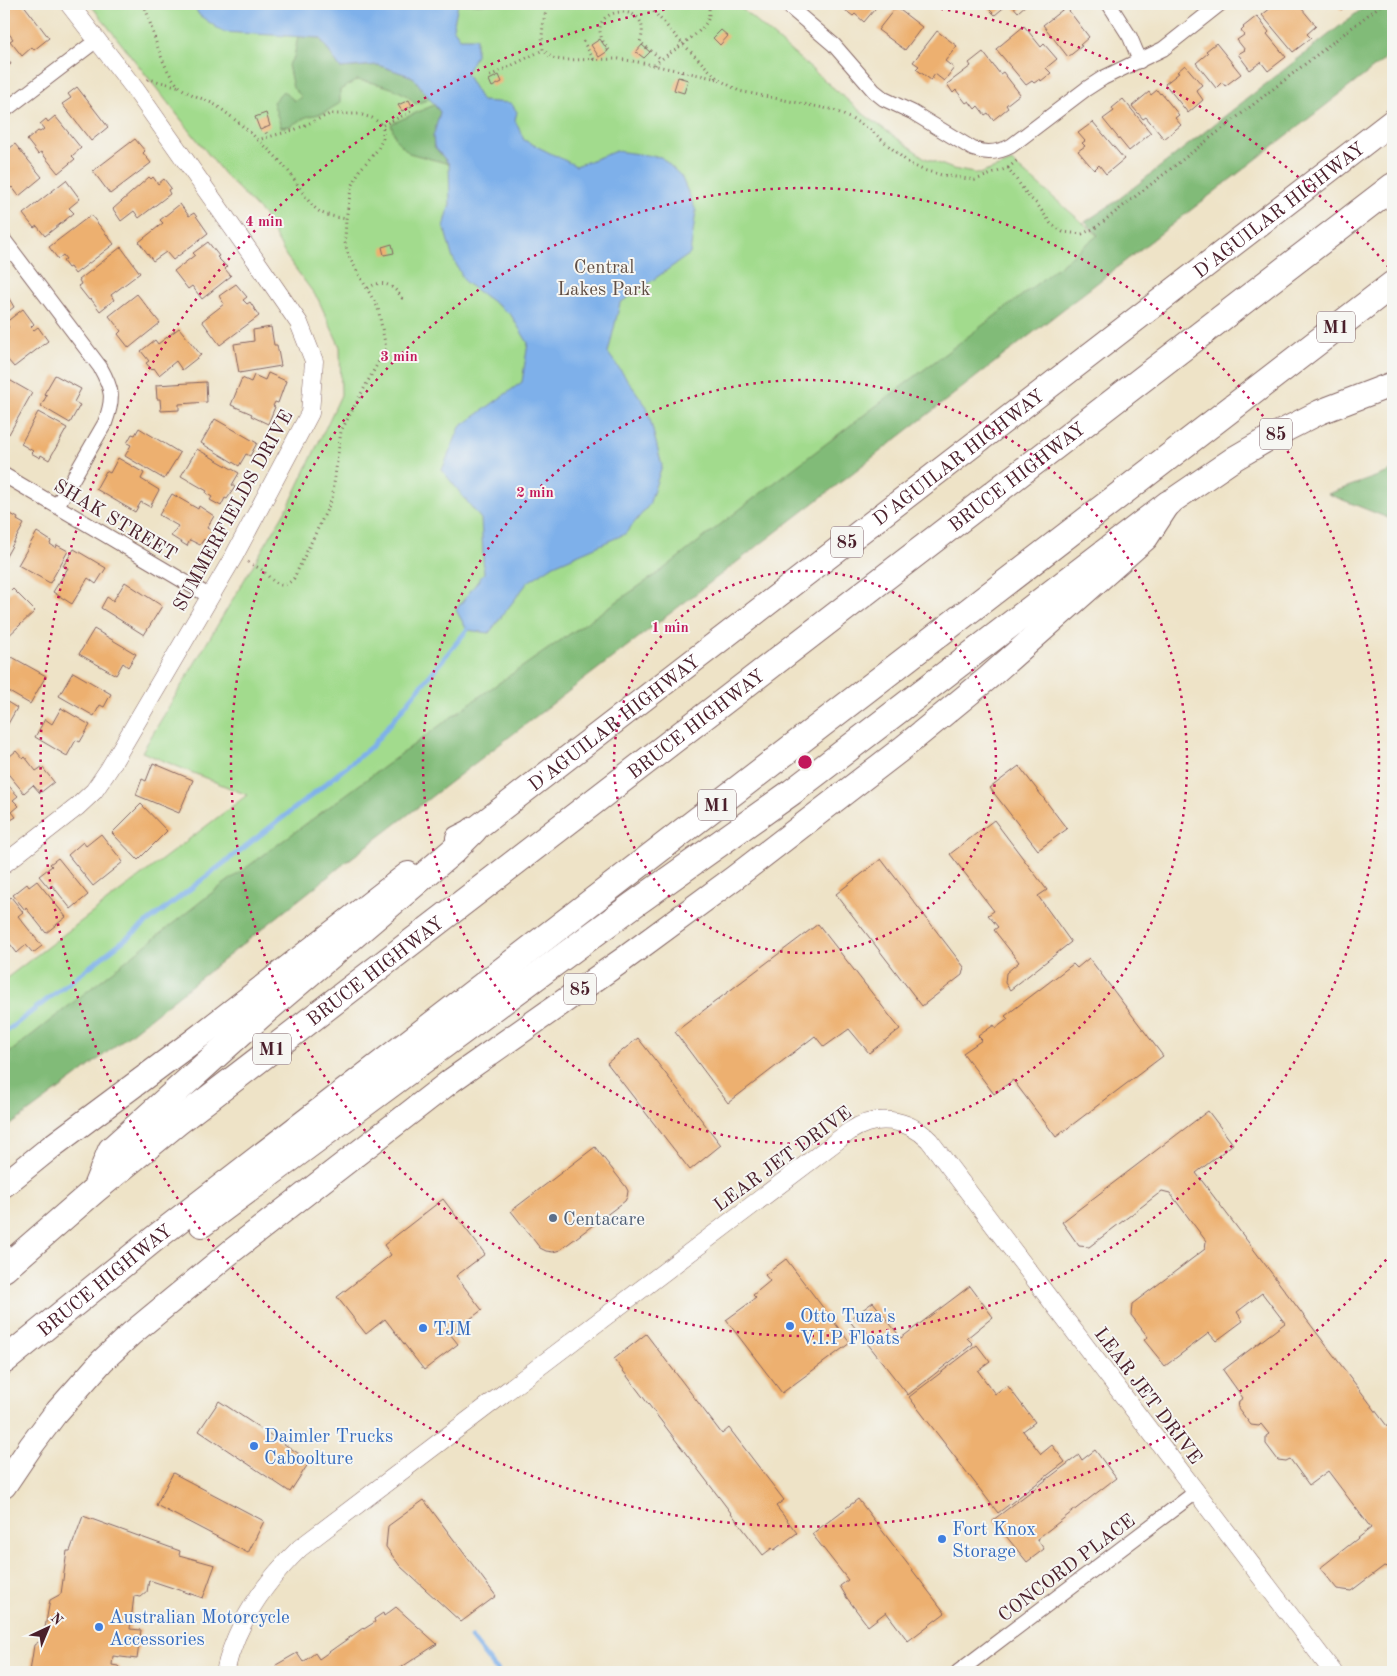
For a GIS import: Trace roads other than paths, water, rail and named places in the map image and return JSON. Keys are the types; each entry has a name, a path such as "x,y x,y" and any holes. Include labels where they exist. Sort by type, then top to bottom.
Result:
{"highway":[{"name":"D'AGUILAR HIGHWAY","path":"474,830 1393,121"},
{"name":"BRUCE HIGHWAY","path":"4,1268 95,1190 201,1104 1393,186"},
{"name":"BRUCE HIGHWAY","path":"4,1361 154,1239 1393,284"},
{"name":"85","path":"4,1486 55,1414 102,1361 131,1334 233,1250 445,1086 734,878 904,747 988,678 1146,538 1169,503 1235,458 1274,436 1320,412 1393,384"},
{"path":"154,1239 200,1226 626,911 792,792 1169,503"},
{"name":"85","path":"4,1185 448,843 474,830"},
{"path":"95,1190 111,1150 264,1012 453,852 474,830"}],"street":[{"name":"SUMMERFIELDS DRIVE","path":"4,864 77,807 94,790 109,769 234,556 310,413 314,360 299,323 135,89 69,4"},
{"path":"786,4 834,45 874,91 884,99 912,112 981,152 1003,150 1010,146 1103,78 1163,49 1220,4"},
{"path":"1109,4 1130,37 1140,61"},
{"path":"4,111 97,40"},
{"path":"4,240 100,367 110,384 112,397 105,423 57,506"},
{"name":"SHAK STREET","path":"4,475 209,596"},
{"name":"LEAR JET DRIVE","path":"225,1672 237,1636 254,1603 277,1572 300,1548 856,1126 872,1121 890,1120 906,1124 919,1131 929,1140 1333,1672"},
{"name":"CONCORD PLACE","path":"958,1672 1196,1492"}],"water":[{"path":"193,4 458,4 453,28 460,38 476,38 476,55 466,74 482,101 511,103 517,112 515,120 524,140 576,166 616,151 661,157 681,176 696,211 690,254 620,303 608,353 647,407 662,466 649,505 625,534 554,565 528,582 489,633 467,630 456,610 484,573 481,519 442,470 460,427 522,382 528,343 511,315 465,282 452,256 444,227 450,204 449,164 434,146 433,137 440,112 413,77 378,65 340,68 320,38 223,32 199,15"}],"waterway":[{"path":"4,1033 312,795 372,746 467,630"},
{"path":"471,1638 498,1672"}],"place":[{"name":"Centacare","path":"553,1218"},
{"name":"Otto Tuza's V.I.P Floats","path":"790,1326"},
{"name":"TJM","path":"423,1328"},
{"name":"Daimler Trucks Caboolture","path":"254,1446"},
{"name":"Fort Knox Storage","path":"942,1539"},
{"name":"Australian Motorcycle Accessories","path":"99,1627"}],"park label":[{"name":"Central Lakes Park","path":"604,277"}]}
